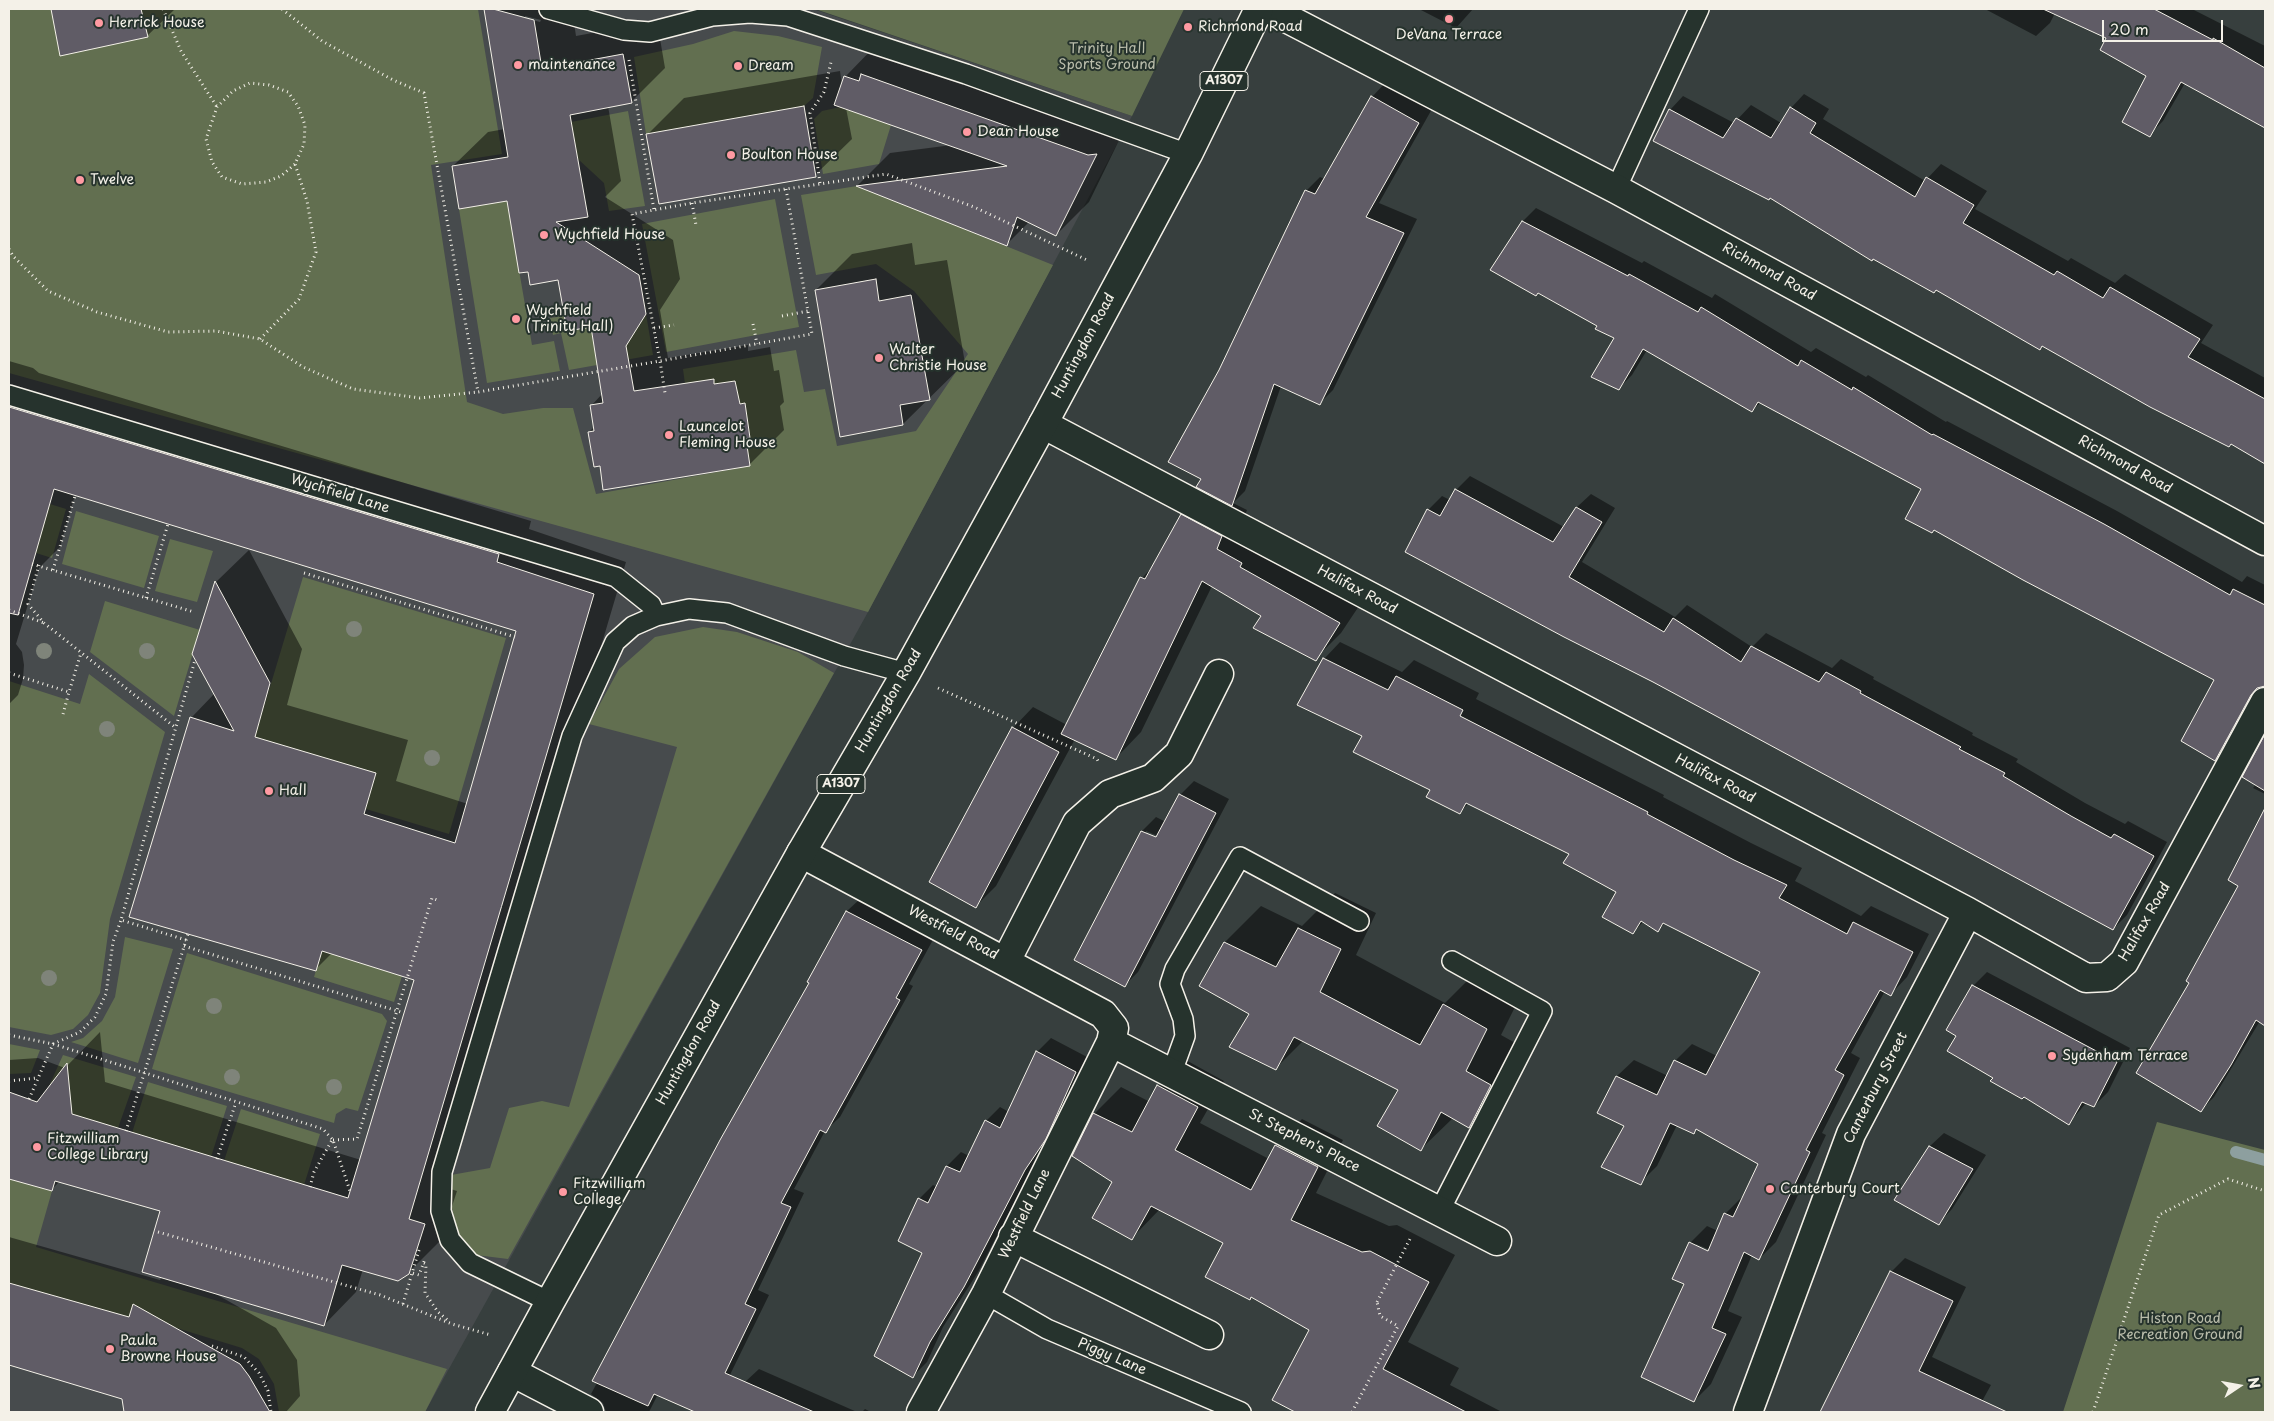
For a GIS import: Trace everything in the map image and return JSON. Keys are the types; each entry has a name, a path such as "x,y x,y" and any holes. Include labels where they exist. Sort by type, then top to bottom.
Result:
{"street":[{"name":"Huntingdon Road","path":"490,1412 525,1346 801,853 906,674 1188,154 1259,9"},
{"name":"Richmond Road","path":"1270,9 1616,189 2265,541"},
{"name":"Halifax Road","path":"1043,424 1968,912 2086,978 2107,977 2124,962 2265,702"},
{"path":"1006,961 1077,823 1110,794 1153,778 1179,754 1219,674"},
{"name":"Westfield Road","path":"801,853 1103,1014 1114,1028 1111,1042"},
{"name":"Canterbury Street","path":"1748,1412 1851,1134 1968,912"},
{"name":"St Stephen's Place","path":"1111,1042 1497,1241"},
{"name":"Westfield Lane","path":"921,1412 986,1294 1111,1042"},
{"path":"1013,1237 1208,1335"},
{"path":"512,1372 590,1412"}],"lane":[{"path":"549,9 624,30 650,32 712,16 750,13 788,16 975,78 1188,154"},
{"path":"1616,189 1699,9"},
{"name":"Wychfield Lane","path":"9,395 616,577 651,605 656,616"},
{"path":"550,1302 470,1263 450,1240 441,1211 442,1172 572,736 615,642 633,626 656,616 689,609 727,613 844,656 906,674"},
{"path":"1172,1072 1185,1036 1183,1019 1170,984 1175,969 1240,857 1359,921"},
{"path":"1434,1208 1542,1012 1452,961"},
{"name":"Piggy Lane","path":"986,1294 1047,1329 1241,1412"}],"path":[{"path":"163,9 181,51 217,107"},
{"path":"282,9 322,41 393,80 424,93 478,392"},
{"path":"624,30 654,210"},
{"path":"820,183 810,113 824,92 838,33"},
{"path":"250,84 269,84 288,92 298,106 305,125 304,144 295,164 282,176 266,182 242,184 222,177 212,162 206,139 217,107 233,90 250,84"},
{"path":"260,339 299,299 316,252 307,202 295,164"},
{"path":"665,392 632,214 692,203 886,174 974,207 1122,277"},
{"path":"9,249 13,256 48,291 97,312 168,332 216,331 260,339 303,368 353,389 420,398 478,392 812,334 786,189"},
{"path":"692,203 696,226"},
{"path":"782,316 808,312"},
{"path":"753,324 757,344"},
{"path":"654,328 674,325"},
{"path":"54,570 75,496"},
{"path":"146,598 168,524"},
{"path":"32,564 194,612"},
{"path":"40,565 28,604 44,623 176,728"},
{"path":"304,573 515,637"},
{"path":"9,610 44,623"},
{"path":"63,714 81,653"},
{"path":"29,1099 53,1044 80,1032 95,1017 106,994 113,942 196,660"},
{"path":"9,673 69,692"},
{"path":"906,674 1097,759 1110,794"},
{"path":"333,1140 356,1139 432,898 438,900"},
{"path":"121,920 186,940"},
{"path":"126,1131 188,934"},
{"path":"184,946 404,1013"},
{"path":"9,1035 53,1044 323,1128 333,1140 350,1191"},
{"path":"9,1081 38,1078"},
{"path":"217,1159 236,1102"},
{"path":"310,1187 314,1172 333,1140"},
{"path":"2093,1412 2159,1214 2228,1179 2265,1191"},
{"path":"1352,1412 1398,1326 1380,1316 1376,1303 1434,1208"},
{"path":"158,1232 371,1292 452,1324 525,1346"},
{"path":"403,1304 421,1244"},
{"path":"412,1273 419,1275 424,1263 426,1264 425,1293 438,1312 452,1324"},
{"path":"212,1346 244,1357 259,1373 268,1391 271,1412"}],"shaded area":[{"path":"9,9 813,9 1132,116 868,612 425,1412 9,1412"}],"green space":[{"path":"9,9 478,9 502,154 431,165 467,402 503,414 543,408 573,408 596,494 750,466 746,439 750,437 745,404 740,404 735,381 714,384 713,379 685,384 683,369 796,350 804,392 825,389 837,446 916,431 968,354 914,291 876,264 816,275 801,195 857,186 1053,265 868,612 9,373"},
{"name":"Trinity Hall Sports Ground","path":"815,9 1184,9 1132,116"},
{"path":"734,31 778,36 822,47 813,98 804,106 646,134 634,57 693,44"},
{"path":"850,105 891,125 879,164 823,174 814,119 822,111"},
{"path":"628,111 645,206 609,211 604,183 578,159 571,122"},
{"path":"775,199 799,327 666,352 642,224"},
{"path":"507,201 532,345 554,341 560,371 487,383 459,209"},
{"path":"646,314 653,355 569,370 561,333 553,335 550,318 564,316 567,331 591,327 596,356 623,330 637,328"},
{"path":"37,500 66,509 52,558 36,553"},
{"path":"76,511 159,536 144,588 62,564"},
{"path":"170,539 213,551 197,602 155,591"},
{"path":"303,577 506,638 449,834 366,809 376,773 255,737"},
{"path":"105,601 200,630 174,716 90,652"},
{"path":"703,627 737,632 798,652 834,673 508,1259 476,1255 459,1237 449,1196 451,1175 490,1168 509,1108 542,1101 569,1107 677,747 589,724 619,669 655,637"},
{"path":"89,674 165,732 110,919 100,993 88,1015 73,1029 51,1035 9,1027 9,681 80,704"},
{"path":"125,937 173,949 138,1063 71,1042 83,1038 102,1021 115,997"},
{"path":"322,951 402,976 394,1002 314,977"},
{"path":"187,953 382,1014 387,1021 358,1111 346,1108 336,1114 334,1123 152,1069"},
{"path":"9,1044 40,1050 31,1073 9,1074"},
{"path":"63,1055 136,1077 118,1128 68,1113 71,1105 70,1093 62,1085 49,1086"},
{"path":"148,1082 227,1106 211,1157 132,1133"},
{"path":"241,1109 320,1134 304,1185 224,1161"},
{"name":"Histon Road Recreation Ground","path":"2157,1122 2265,1150 2265,1412 2063,1412"},
{"path":"9,1179 52,1191 36,1247 447,1369 425,1412 279,1412 274,1384 259,1359 242,1348 134,1315 130,1329 108,1311 9,1283"}],"building":[{"name":"Herrick House","path":"51,9 141,9 148,37 60,56"},
{"path":"484,9 493,9 534,20 542,69 623,54 632,103 570,115 588,217 556,222 639,275 646,314 626,346 634,391 714,379 714,384 735,381 740,404 745,403 750,438 746,439 750,466 603,490 600,466 594,467 588,432 594,431 590,405 603,403 591,327 567,331 558,280 530,285 528,272 519,273 507,201 459,209 452,166 508,157"},
{"path":"2043,9 2154,9 2213,40 2213,38 2265,68 2265,128 2181,82 2150,137 2122,122 2146,76 2100,50 2106,38"},
{"path":"861,74 1088,155 1097,154 1056,236 1017,217 1007,246 856,186 1007,166 834,105 844,76 859,81"},
{"path":"1371,96 1419,123 1366,217 1404,233 1320,405 1274,384 1232,506 1196,487 1201,479 1168,462 1219,370 1305,190 1315,194"},
{"name":"Boulton House","path":"804,106 816,177 659,204 646,134"},
{"path":"1790,107 1816,123 1810,133 1915,197 1926,177 1974,205 1963,223 2054,275 2057,271 2103,298 2110,287 2200,339 2188,357 2265,399 2265,464 2231,444 2229,447 2150,407 2042,346 2040,350 1936,290 1934,293 1873,259 1872,261 1770,198 1769,200 1653,141 1669,109 1723,138 1736,118 1771,138"},
{"path":"1522,221 1628,276 1629,274 1698,312 1701,307 1798,366 1801,360 1852,390 1853,387 1932,435 2104,524 2230,595 2233,589 2265,605 2265,686 2257,688 2251,695 2215,761 2181,741 2214,680 2023,580 1934,530 1932,533 1905,519 1921,489 1758,402 1752,412 1643,349 1619,390 1591,377 1614,338 1595,329 1597,326 1538,293 1536,296 1490,270"},
{"name":"Walter Christie House","path":"876,279 879,301 911,295 930,400 900,405 903,425 840,437 815,290"},
{"path":"9,407 499,554 497,562 594,594 409,1219 425,1224 409,1274 398,1281 342,1265 324,1326 142,1272 160,1211 55,1181 52,1191 9,1179 9,1092 37,1102 67,1063 72,1114 348,1198 414,980 322,951 316,971 129,917 190,717 234,731 192,654 215,581 270,683 255,737 376,773 364,814 455,843 516,631 54,489 18,615 9,613"},
{"path":"1455,489 1553,542 1576,507 1602,522 1569,577 1664,632 1673,618 1741,662 1751,646 1819,682 1826,672 1861,691 1860,693 1961,747 1959,749 2005,773 2003,776 2071,816 2111,838 2114,834 2154,856 2113,930 1653,682 1405,552 1427,509 1440,516"},
{"path":"1181,514 1222,536 1217,549 1242,563 1240,567 1340,623 1316,661 1253,628 1261,616 1202,581 1116,760 1061,734 1140,577 1145,579"},
{"path":"1323,658 1388,690 1396,676 1463,710 1460,716 1648,812 1647,814 1734,860 1787,885 1779,898 1847,934 1853,922 1913,952 1891,996 1880,990 1835,1070 1844,1075 1806,1150 1810,1152 1759,1260 1744,1252 1712,1328 1726,1334 1694,1402 1641,1377 1684,1284 1672,1279 1689,1242 1708,1251 1724,1213 1733,1217 1758,1164 1696,1129 1694,1134 1670,1123 1641,1185 1601,1167 1624,1126 1597,1113 1616,1076 1657,1095 1674,1060 1706,1075 1760,972 1663,923 1658,932 1641,921 1633,934 1602,917 1616,892 1563,863 1569,854 1466,803 1460,814 1426,797 1430,790 1353,752 1362,736 1297,705"},
{"path":"1012,727 1059,752 976,908 929,882"},
{"path":"2265,734 2265,791 2242,777"},
{"path":"1179,794 1216,813 1125,987 1074,960 1141,831 1156,837"},
{"path":"2265,808 2265,1026 2256,1020 2231,1065 2201,1112 2136,1073 2189,983 2186,981 2238,886 2228,880"},
{"path":"846,911 922,950 896,998 900,1000 826,1133 820,1130 781,1203 791,1207 745,1304 756,1309 725,1373 814,1412 695,1412 654,1394 648,1406 592,1381 720,1140 809,983 807,982"},
{"path":"1298,928 1341,949 1320,992 1420,1045 1443,1004 1487,1029 1466,1071 1491,1085 1469,1128 1441,1112 1421,1151 1377,1126 1398,1090 1294,1037 1276,1070 1229,1047 1249,1014 1199,986 1224,942 1276,967"},
{"name":"Sydenham Terrace","path":"1972,985 2117,1062 2094,1107 2082,1102 2069,1125 2024,1097 2022,1099 1990,1081 1993,1078 1947,1051 1956,1036 1946,1030"},
{"path":"1036,1051 1076,1072 1046,1139 1025,1170 964,1287 930,1342 913,1378 874,1356 922,1253 898,1241 918,1198 928,1203 946,1166 960,1172 985,1120 1000,1128"},
{"path":"1157,1085 1198,1107 1175,1150 1251,1190 1275,1145 1318,1167 1291,1220 1362,1252 1370,1251 1429,1282 1383,1369 1466,1412 1295,1412 1272,1400 1309,1330 1251,1297 1250,1300 1205,1277 1223,1243 1151,1206 1132,1240 1092,1218 1112,1182 1072,1156 1093,1113 1132,1132"},
{"path":"1929,1146 1973,1169 1939,1225 1894,1200"},
{"path":"1890,1271 1953,1301 1919,1371 2007,1412 1820,1412"},
{"name":"Paula Browne House","path":"9,1283 129,1317 133,1304 240,1364 270,1412 124,1412 122,1399 9,1365"}],"waterway":[{"path":"2236,1152 2265,1160"}],"place":[{"name":"DeVana Terrace","path":"1449,19"},
{"name":"Herrick House","path":"99,23"},
{"name":"Richmond Road","path":"1188,27"},
{"name":"maintenance","path":"518,65"},
{"name":"Dream","path":"738,66"},
{"name":"Dean House","path":"967,132"},
{"name":"Boulton House","path":"731,155"},
{"name":"Twelve","path":"80,180"},
{"name":"Wychfield House","path":"544,235"},
{"name":"Wychfield (Trinity Hall)","path":"516,319"},
{"name":"Walter Christie House","path":"879,358"},
{"name":"Launcelot Fleming House","path":"669,435"},
{"name":"Hall","path":"269,791"},
{"name":"Sydenham Terrace","path":"2052,1056"},
{"name":"Fitzwilliam College Library","path":"37,1147"},
{"name":"Canterbury Court","path":"1770,1189"},
{"name":"Fitzwilliam College","path":"563,1192"},
{"name":"Paula Browne House","path":"110,1349"}]}
